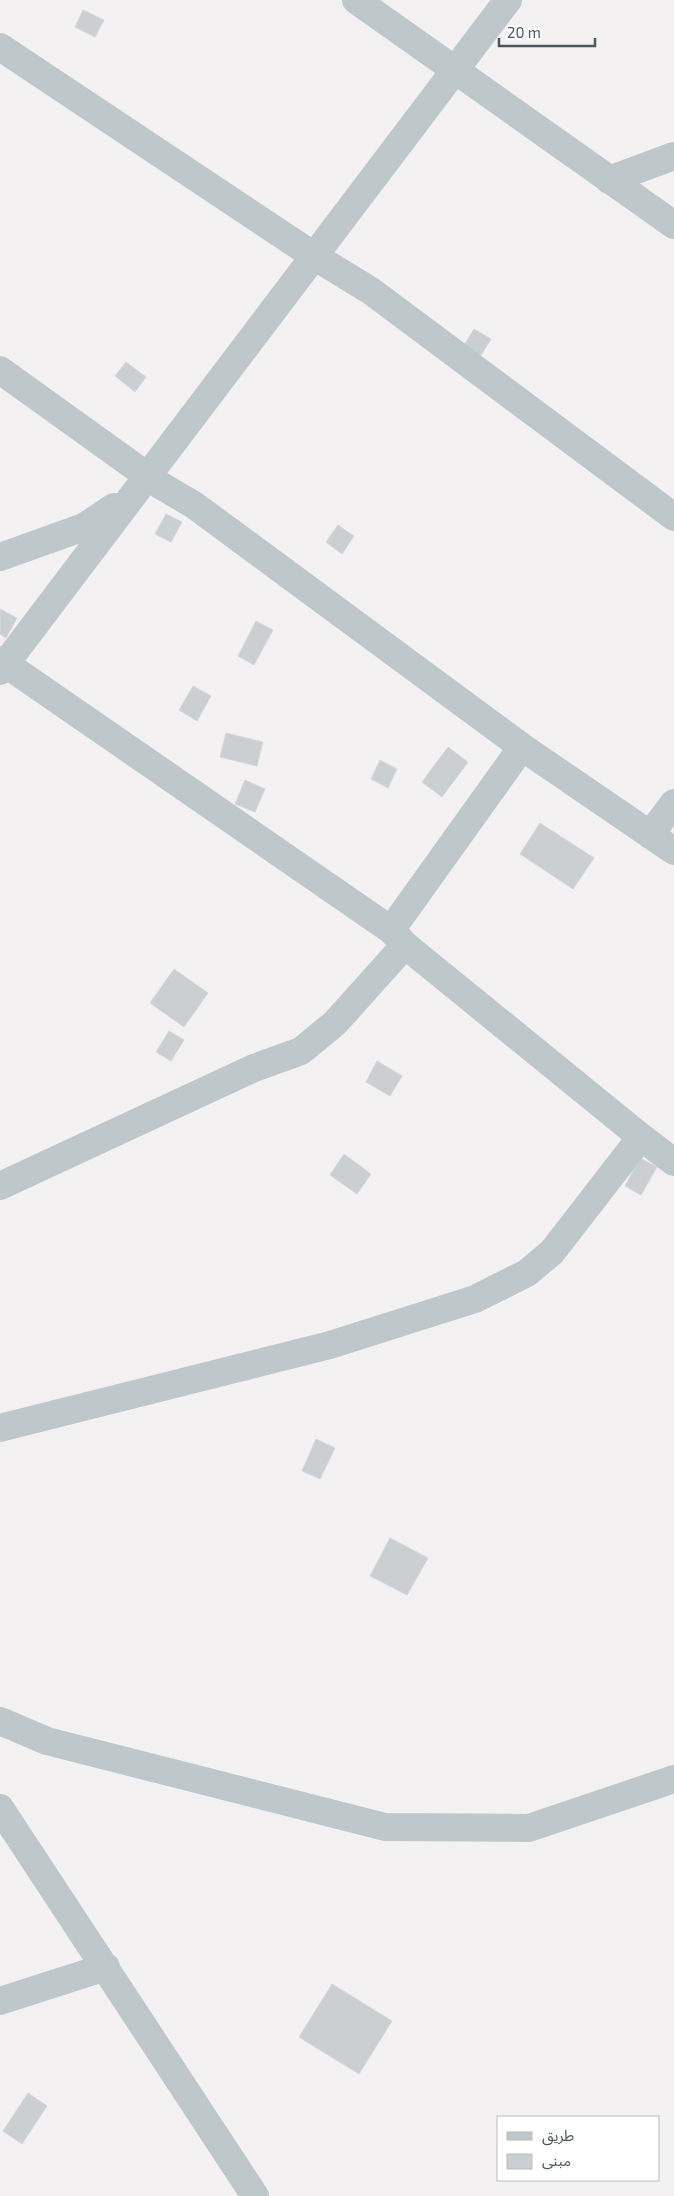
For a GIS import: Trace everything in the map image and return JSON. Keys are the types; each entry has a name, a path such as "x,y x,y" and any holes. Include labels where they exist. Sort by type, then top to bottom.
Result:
{"street":[{"path":"356,0 674,226"},
{"path":"508,0 2,665 398,938 641,1138 674,1162"},
{"path":"0,48 314,256 371,291 674,516"},
{"path":"609,180 674,156"},
{"path":"0,370 141,484 194,505 522,747 674,851"},
{"path":"0,556 84,527 141,484"},
{"path":"0,1186 254,1068 301,1051 335,1023 398,938 522,747"},
{"path":"650,835 674,803"},
{"path":"0,1428 330,1345 475,1299 527,1273 552,1252 641,1138"},
{"path":"0,1721 47,1742 385,1828 529,1828 674,1779"},
{"path":"0,1808 255,2196"},
{"path":"0,2001 106,1967"}],"building":[{"path":"83,10 104,20 95,37 75,27"},
{"path":"474,329 491,339 480,357 463,347"},
{"path":"126,362 146,377 135,392 115,376"},
{"path":"166,514 182,522 171,542 155,534"},
{"path":"338,525 354,536 342,554 326,542"},
{"path":"0,609 17,618 6,638 0,634"},
{"path":"256,621 273,630 254,665 238,656"},
{"path":"193,686 211,696 197,721 179,710"},
{"path":"226,733 263,742 257,766 220,757"},
{"path":"448,747 468,762 442,797 422,782"},
{"path":"380,760 397,769 388,788 371,779"},
{"path":"245,780 265,789 255,812 235,804"},
{"path":"540,823 594,858 573,889 520,854"},
{"path":"174,969 208,993 184,1027 150,1003"},
{"path":"169,1031 184,1040 171,1061 156,1052"},
{"path":"377,1061 402,1076 390,1096 366,1082"},
{"path":"344,1154 371,1174 357,1194 330,1175"},
{"path":"640,1158 657,1167 641,1195 625,1186"},
{"path":"316,1439 335,1448 320,1479 302,1471"},
{"path":"390,1538 428,1558 407,1595 370,1576"},
{"path":"332,1984 392,2021 359,2074 299,2037"},
{"path":"28,2093 47,2106 22,2144 3,2131"}]}
